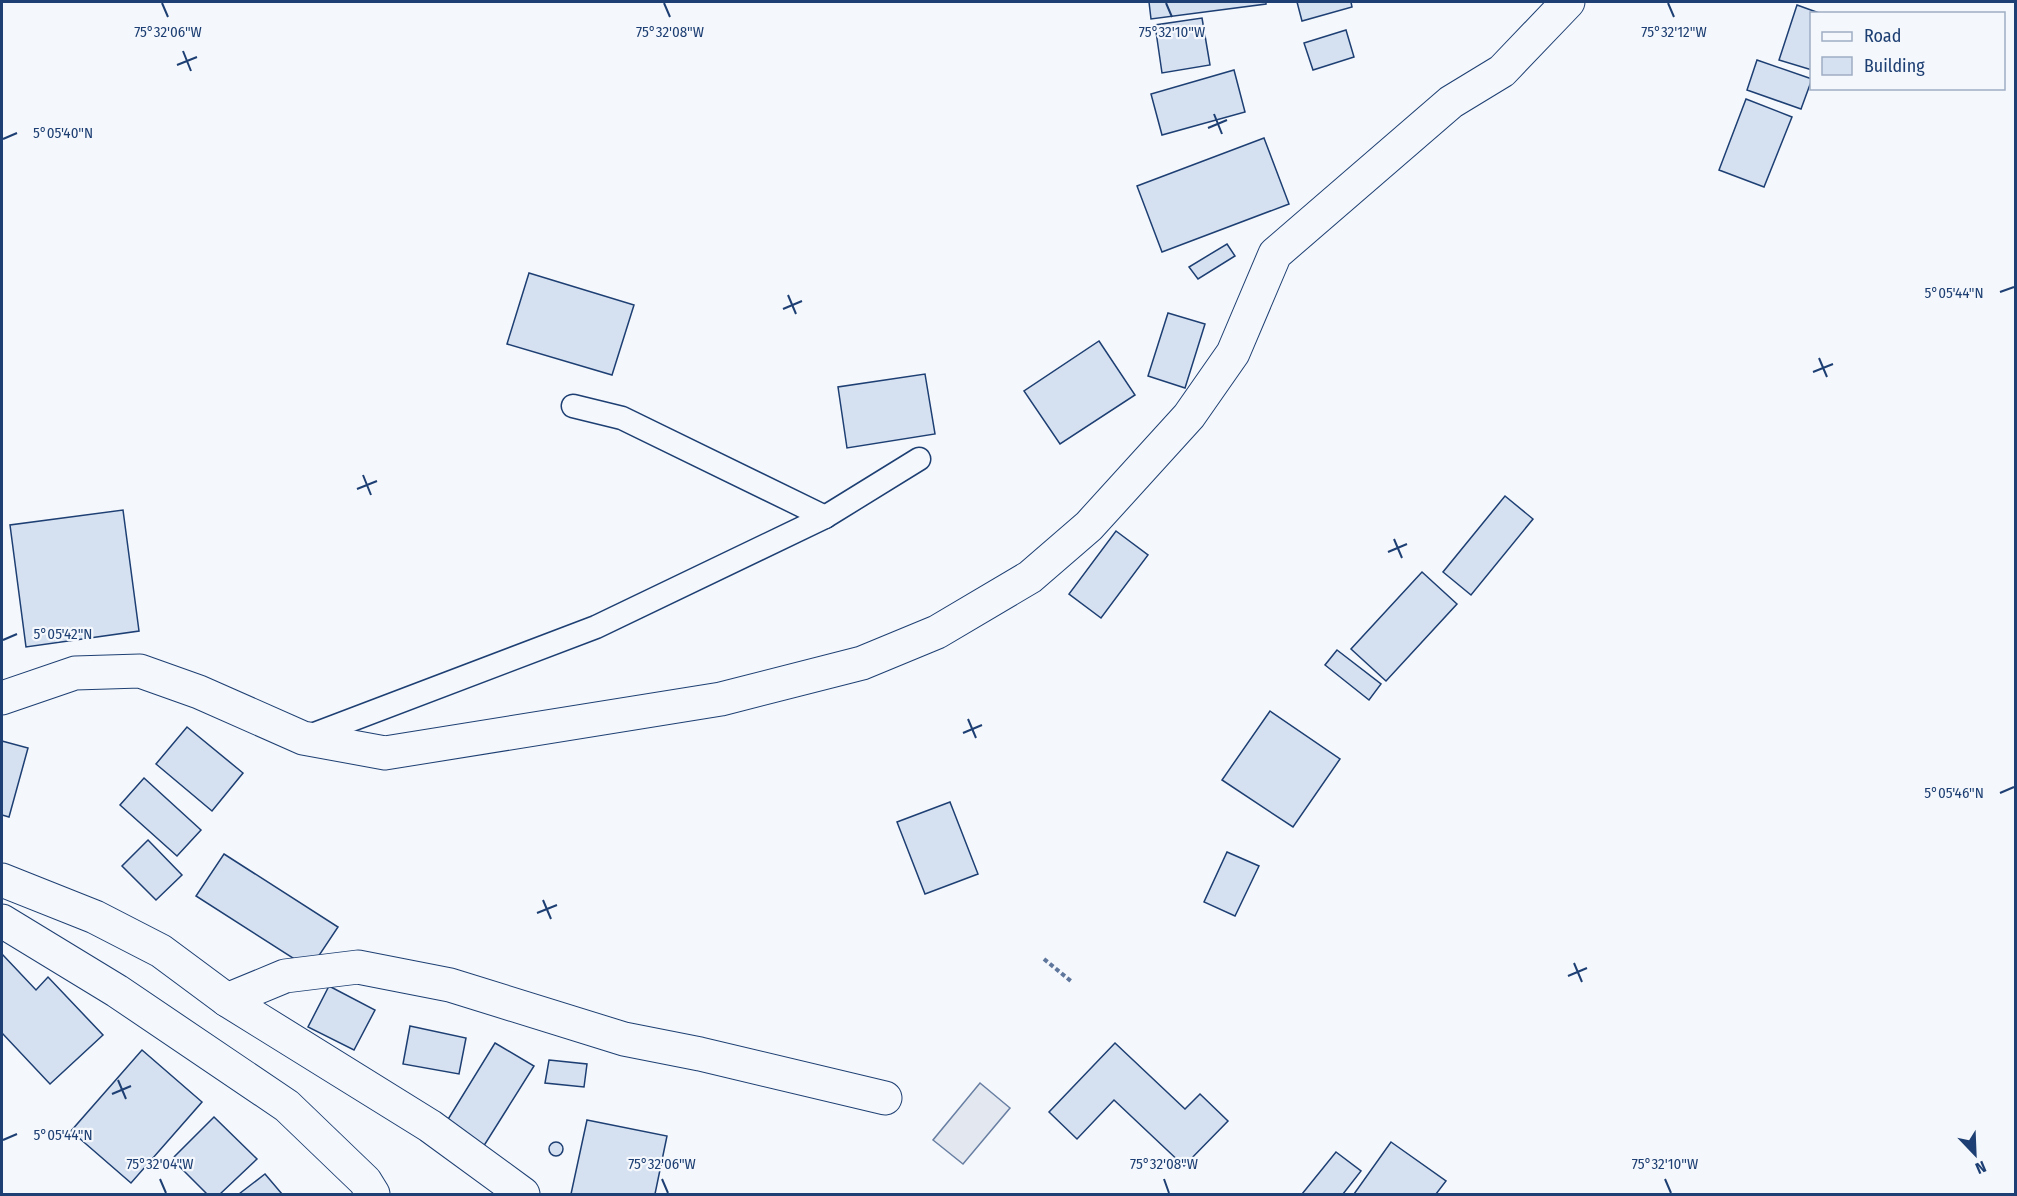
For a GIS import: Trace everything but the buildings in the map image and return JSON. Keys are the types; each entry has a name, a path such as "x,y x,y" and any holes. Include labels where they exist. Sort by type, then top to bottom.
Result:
{"street":[{"path":"2,698 75,673 140,670 199,692 303,738 385,753 722,699 862,663 937,632 1030,578 1089,526 1189,416 1233,353 1275,254 1451,102 1502,71 1568,2"},
{"path":"2,880 95,917 161,951 227,1000 430,1126 523,1194"},
{"path":"2,921 117,992 287,1106 365,1181 373,1194"},
{"path":"227,1000 285,976 358,967 450,985 624,1039 700,1054 885,1098"}],"lane":[{"path":"573,406 622,418 825,517"},
{"path":"303,738 596,627 825,517 919,459"}],"path":[{"path":"1044,959 1072,982"}],"shaded area":[{"path":"980,1083 1010,1108 963,1164 933,1140"}]}
